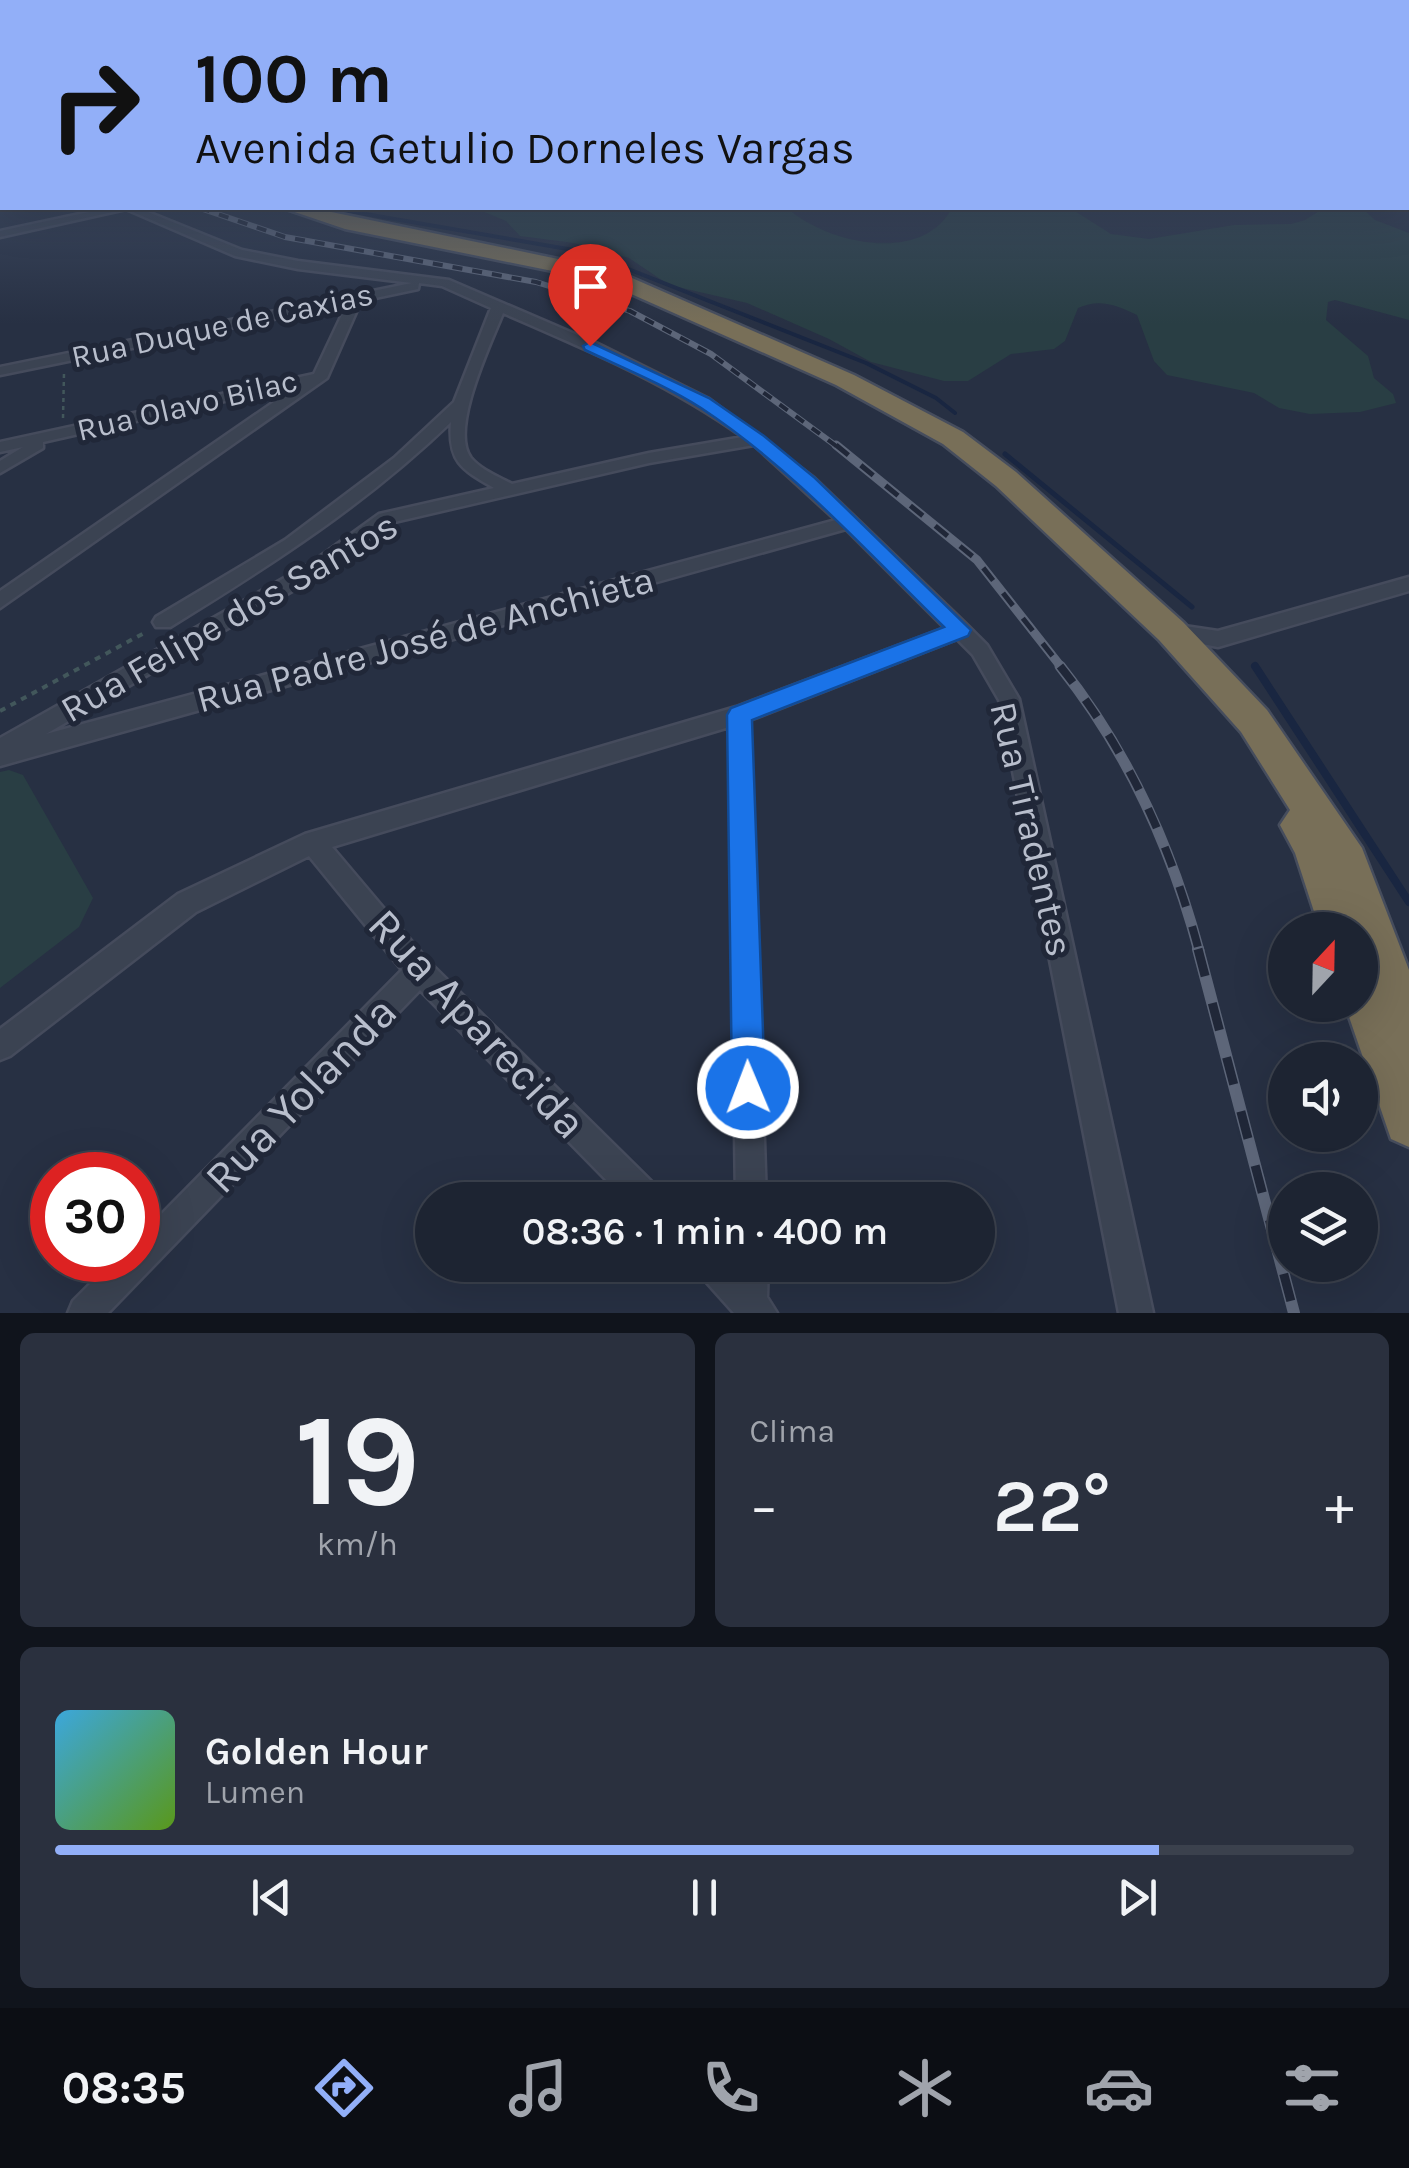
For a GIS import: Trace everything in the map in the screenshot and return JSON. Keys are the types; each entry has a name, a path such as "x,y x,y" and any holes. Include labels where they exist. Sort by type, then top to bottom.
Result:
{"highway":[{"path":"278,210 356,234 601,281 675,311 847,395 960,459 1155,638 1222,710 1312,844 1336,912"},
{"path":"300,210 346,223 608,276 845,380 953,438 1006,479 1171,631 1254,722 1347,862 1409,1034"},
{"path":"1375,1022 1409,1121"}],"street":[{"path":"0,234 112,210"},
{"path":"135,210 240,253 298,265 445,283"},
{"name":"Rua Duque de Caxias","path":"0,371 398,287 445,283"},
{"name":"Rua Tiradentes","path":"445,283 704,402 758,440 980,650 1008,700 1136,1313"},
{"path":"0,601 322,374 356,298"},
{"path":"499,306 460,404 457,452 463,463 510,489"},
{"name":"Rua Olavo Bilac","path":"0,447 322,374"},
{"path":"164,622 291,544 400,462 460,404"},
{"path":"0,468 52,436"},
{"name":"Rua Felipe dos Santos","path":"0,753 317,568 386,518 664,455 758,440"},
{"path":"334,512 386,518"},
{"name":"Rua Padre José de Anchieta","path":"0,753 849,522"},
{"path":"1171,631 1218,640 1409,584"},
{"path":"0,1046 188,903 313,842 740,715 960,630"},
{"path":"1212,674 1218,640"},
{"path":"740,715 751,1182"},
{"name":"Rua Aparecida","path":"313,842 420,971 630,1182"},
{"name":"Rua Yolanda","path":"160,1237 420,971"},
{"name":"Rua Yolanda","path":"85,1313 115,1282"},
{"path":"728,1282 754,1311"},
{"path":"753,1282 754,1311"}],"path":[{"path":"64,358 64,416"},
{"path":"0,711 164,622"}],"green space":[{"path":"480,210 790,210 805,221 849,239 897,243 938,226 950,210 1073,210 1111,234 1149,239 1234,225 1291,224 1321,210 1364,210 1375,220 1409,233 1409,320 1335,300 1328,302 1326,320 1368,356 1374,378 1393,394 1396,403 1360,412 1310,414 1279,408 1254,393 1167,375 1154,361 1137,315 1101,303 1078,308 1065,341 1054,349 1011,354 968,381 944,381 871,362 747,303 669,285 629,258 574,243 520,236 506,221"},
{"path":"9,770 23,775 93,898 79,927 0,988 0,772"}],"waterway":[{"path":"343,210 585,252 866,363 936,398 955,413"},
{"path":"1005,454 1192,607"},
{"path":"1255,666 1409,902"}],"railway":[{"path":"206,210 285,237 536,282 630,311 711,354 839,448"},
{"path":"836,445 977,560 1062,668"},
{"path":"1060,666 1106,732 1144,801 1175,874 1199,951"},
{"path":"1198,949 1294,1313"}],"route":[{"path":"590,346 704,402 758,440 808,482 960,630 740,715 748,1088"}]}
